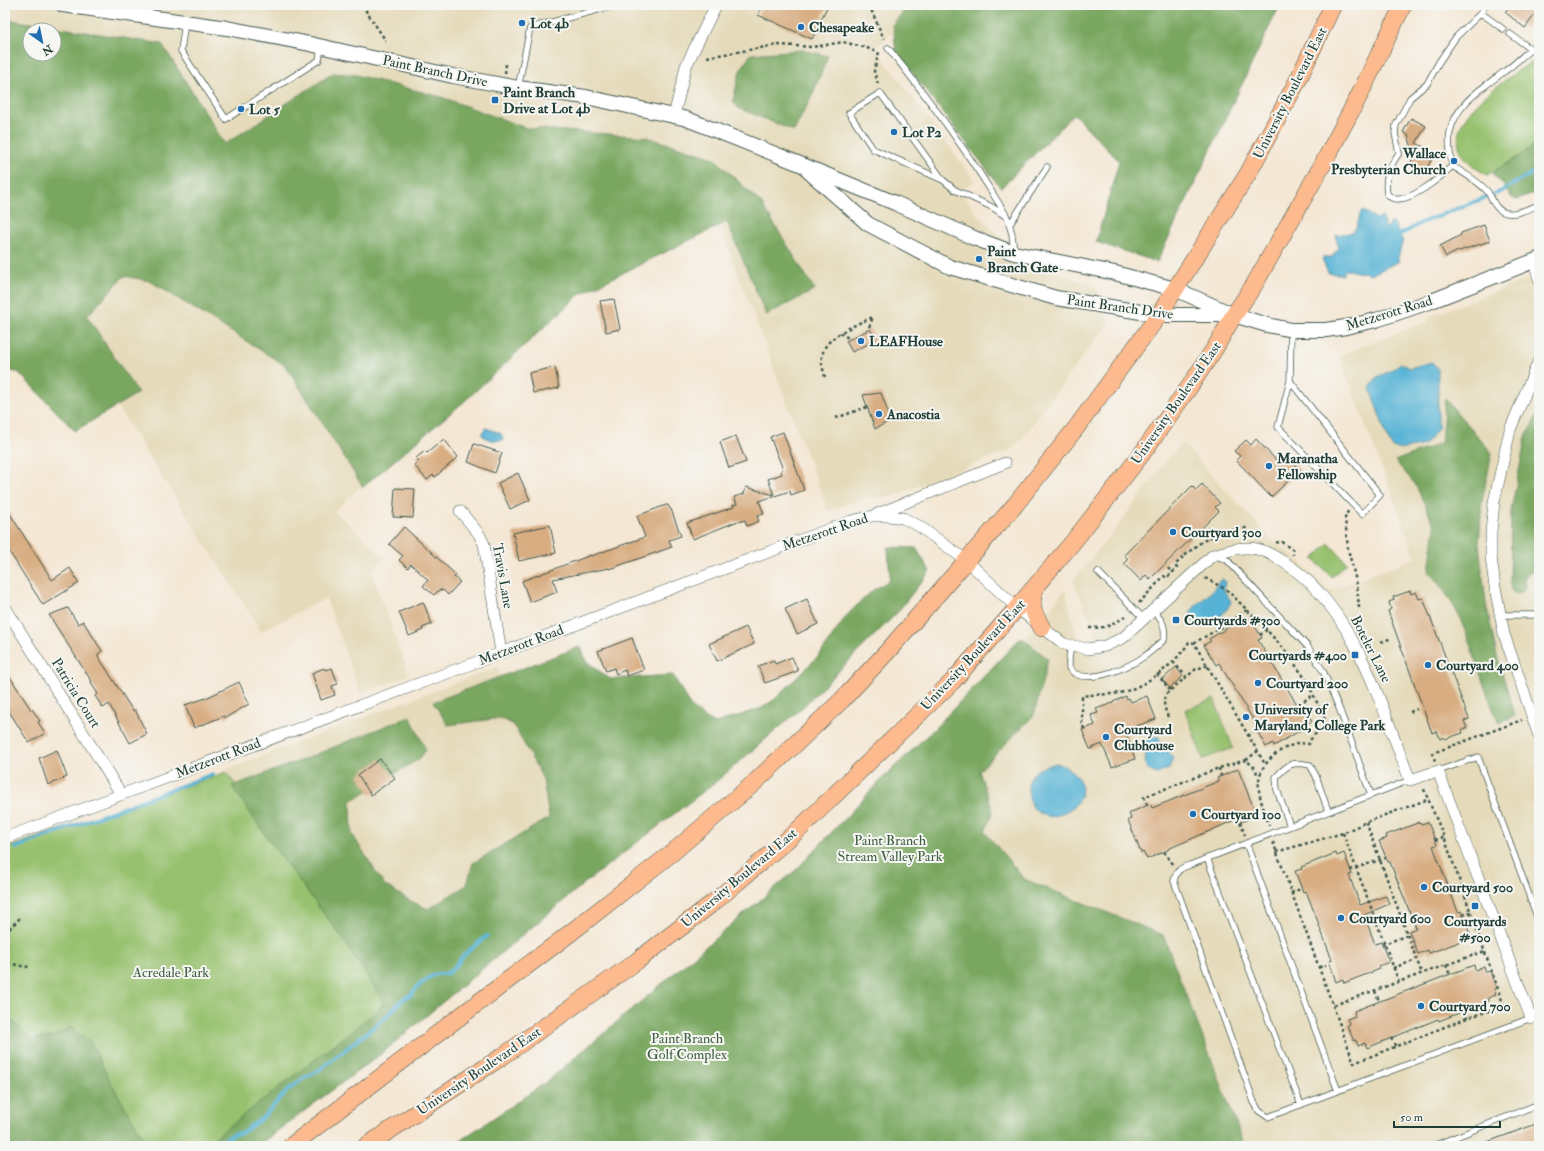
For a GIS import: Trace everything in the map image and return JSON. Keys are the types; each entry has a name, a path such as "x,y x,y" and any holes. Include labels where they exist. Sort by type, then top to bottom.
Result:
{"main road":[{"name":"University Boulevard East","path":"291,1146 569,934 673,852 754,783 842,700 967,561 1015,505 1071,434 1160,315 1249,172 1298,80 1333,5"},
{"name":"University Boulevard East","path":"366,1146 522,1042 637,961 720,897 794,833 952,682 1018,608 1073,542 1141,455 1190,386 1254,285 1324,162 1359,96 1403,5"},
{"path":"1035,587 1032,603 1034,614 1042,628"}],"street":[{"name":"Paint Branch Drive","path":"63,5 227,28 453,76 518,88 586,97 674,116 800,164 889,200 974,238 1014,253 1115,273 1175,289 1234,315"},
{"path":"674,116 686,66 716,5"},
{"name":"Paint Branch Drive","path":"800,164 868,224 950,267 1056,298 1160,315 1234,315"},
{"path":"1536,260 1539,279"},
{"name":"Metzerott Road","path":"1234,315 1267,325 1292,330 1326,330 1346,327 1376,320 1429,302 1536,260"},
{"path":"1539,360 1510,430 1494,502 1491,532 1491,557 1504,634 1539,733"},
{"path":"873,516 1005,463"},
{"name":"Travis Lane","path":"460,511 479,534 484,544 501,653"},
{"name":"Metzerott Road","path":"5,838 839,525 873,516 903,518 912,522 937,538 967,561 1018,608"},
{"name":"Boteler Lane","path":"1018,608 1064,644 1088,649 1105,646 1123,638 1213,555 1231,549 1247,548 1267,552 1294,568 1314,587 1331,606 1350,635 1367,668 1415,779"},
{"name":"Patricia Court","path":"5,607 121,794"},
{"path":"1415,779 1438,771 1535,1016"}],"lane":[{"path":"518,88 530,28 616,5"},
{"path":"1452,166 1442,176 1410,197 1400,199 1392,198 1387,194 1386,178 1389,169 1399,152 1395,133 1396,125 1410,98 1427,84 1439,62 1456,37 1481,13 1485,5"},
{"path":"1481,13 1503,29"},
{"path":"185,22 181,51 226,119 319,60 321,47"},
{"path":"1510,34 1531,49"},
{"path":"1539,44 1475,94 1463,107 1450,132 1449,146 1452,166 1478,183 1487,191 1501,212 1510,214 1539,204"},
{"path":"888,48 939,114 978,170 1007,217 1010,224 1014,253"},
{"path":"943,180 873,149 849,113 880,93 943,180 955,190 992,206 1007,217"},
{"path":"1010,224 1047,167"},
{"path":"1290,381 1380,494 1362,514 1278,427 1290,381 1292,330"},
{"path":"1213,555 1227,560 1308,647 1323,672 1339,708 1371,795"},
{"path":"1098,572 1144,619"},
{"path":"1071,645 1068,659 1069,668 1076,674 1089,677 1106,674 1126,667 1145,656 1164,640 1165,630 1160,619 1153,610"},
{"path":"1500,615 1539,615"},
{"path":"1438,771 1478,757 1539,922"},
{"path":"1290,826 1277,790 1276,777 1286,766 1298,762 1310,765 1316,776 1328,811"},
{"path":"1415,779 1180,868 1175,874 1174,881 1259,1111 1268,1117 1535,1016"},
{"path":"1246,843 1338,1091"},
{"path":"1207,858 1301,1105"},
{"path":"1433,1146 1539,1104"}],"path":[{"path":"362,5 386,41"},
{"path":"707,57 778,45 813,47 843,42 878,52"},
{"path":"824,377 822,363 823,351 829,341 840,333 873,317 868,330"},
{"path":"840,333 850,339"},
{"path":"836,418 867,407"},
{"path":"1353,504 1345,518 1348,549 1357,585 1359,608"},
{"path":"1208,528 1214,535"},
{"path":"1089,628 1106,628 1120,620 1164,576 1167,578 1177,568 1175,566 1176,564 1192,549 1207,538 1223,531 1247,528"},
{"path":"1168,568 1172,573"},
{"path":"1214,584 1227,590 1267,630 1297,667 1307,682 1328,726 1310,739 1309,744 1300,742 1284,749 1265,764 1259,777"},
{"path":"1084,729 1082,722 1082,696 1118,693 1147,681 1173,662 1189,642 1194,643 1247,610"},
{"path":"1260,635 1267,630"},
{"path":"1381,642 1392,638"},
{"path":"1194,643 1206,666 1265,764"},
{"path":"1173,662 1186,676"},
{"path":"1168,717 1164,707 1164,699 1170,690 1196,669 1210,664"},
{"path":"1157,674 1170,690"},
{"path":"1118,693 1119,698"},
{"path":"1304,701 1313,695"},
{"path":"1410,712 1417,709"},
{"path":"1438,771 1433,753 1522,720"},
{"path":"1248,736 1253,732"},
{"path":"1147,805 1144,797 1219,768 1246,760 1258,751"},
{"path":"1246,760 1255,768 1259,777 1259,793 1270,827 1269,834 1334,1005 1354,1063 1466,1018 1504,1006 1444,837 1429,799 1415,779"},
{"path":"1219,768 1221,776"},
{"path":"1276,852 1343,833 1366,822 1429,799"},
{"path":"1240,822 1245,836"},
{"path":"1366,822 1422,974"},
{"path":"1343,833 1383,944 1399,982"},
{"path":"1435,840 1444,837"},
{"path":"1350,870 1386,858"},
{"path":"1291,893 1302,888"},
{"path":"1463,915 1471,910"},
{"path":"5,933 21,917"},
{"path":"1383,944 1408,934"},
{"path":"1334,1005 1485,951"},
{"path":"1393,968 1416,960"},
{"path":"8,963 26,967 31,965"},
{"path":"1319,967 1326,965"},
{"path":"1446,965 1450,974"},
{"path":"1375,991 1379,1001"},
{"path":"1464,1011 1466,1018"},
{"path":"1391,1038 1396,1047"}],"shaded area":[{"path":"5,5 924,5 875,48 975,181 960,190 977,214 1005,241 1028,258 1048,269 1097,288 1109,322 1013,449 891,497 866,497 828,511 721,229 697,189 334,511 386,558 371,571 409,675 360,693 326,598 261,631 54,308 5,344"},
{"name":"University of Maryland, College Park","path":"1539,275 1539,1146 606,1146 1065,590 1077,639 1098,637 1073,581 1120,523 1181,442 1268,536 1295,557 1328,591 1416,558 1339,355 1429,321 1429,317"},
{"path":"497,667 597,870 405,1003 225,770"}],"green space":[{"path":"909,5 1280,5 1157,262 1096,242 1119,161 1074,114 1001,188 896,52 893,24"},
{"path":"5,19 24,22 22,22 22,62 62,62 62,28 162,44 225,144 333,73 356,75 441,97 526,128 647,137 714,158 761,203 815,290 766,315 727,222 580,294 466,400 363,487 286,366 150,281 124,276 87,316 138,393 75,431 18,372 5,371"},
{"path":"802,50 828,56 812,96 794,131 738,108 733,101 740,71 751,54"},
{"path":"1539,57 1539,141 1520,156 1487,175 1466,159 1458,143 1461,126 1471,110 1487,95 1505,80"},
{"path":"1539,141 1539,192 1517,200 1511,197 1502,183 1494,176 1493,172 1520,156"},
{"path":"1445,399 1492,453 1482,501 1479,544 1486,603 1497,656 1515,715 1499,723 1458,614 1448,597 1429,571 1435,526 1415,484 1395,461 1441,443"},
{"path":"1539,411 1539,568 1528,573 1524,579 1526,586 1521,593 1515,594 1511,590 1510,584 1511,510 1526,437"},
{"path":"1329,543 1347,563 1332,577 1313,559"},
{"path":"888,547 916,548 930,571 896,614 801,709 717,781 586,882 381,1054 257,1146 204,1146 380,1009 384,1002 343,939 270,842 232,786 302,760 410,716 426,750 420,758 351,801 352,834 384,885 428,909 467,885 473,863 549,818 543,779 514,725 501,718 448,725 433,702 581,647 586,661 610,679 673,675 690,706 713,724 762,708 775,699 821,653 847,615 873,590 890,580"},
{"path":"1021,637 1048,659 1034,715 979,771 993,812 985,832 1024,879 1163,935 1245,1146 457,1146 455,1144 545,1083 797,869 880,781 937,726"},
{"path":"1214,699 1233,748 1203,759 1185,710"},
{"name":"Acredale Park","path":"226,772 403,1002 214,1146 5,1146 5,848"},
{"path":"5,1013 31,1039 52,1037 71,1027 90,1041 111,1083 147,1144 145,1146 5,1146"}],"water":[{"path":"1362,210 1377,219 1382,217 1385,227 1387,228 1392,222 1394,224 1399,236 1403,240 1398,258 1400,261 1370,275 1349,270 1343,271 1343,275 1328,273 1322,259 1324,256 1327,258 1333,256 1338,248 1336,235 1349,233 1355,230"},
{"path":"1432,362 1438,369 1438,429 1424,445 1400,450 1392,447 1370,388 1377,377 1390,371 1401,363 1409,368"},
{"path":"486,428 500,433 503,440 492,440 484,437 482,432"},
{"path":"1222,579 1225,581 1224,590 1231,601 1230,605 1219,618 1209,624 1196,624 1190,614 1192,610"},
{"path":"1158,736 1162,748 1168,751 1173,758 1169,769 1157,774 1148,769 1146,766 1144,750 1141,750 1138,743"},
{"path":"1057,763 1069,769 1074,774 1081,785 1082,791 1076,804 1071,809 1051,817 1041,814 1033,808 1029,799 1028,789 1030,779 1037,770"}],"building":[{"name":"Chesapeake","path":"763,5 828,5 812,39 758,15"},
{"path":"1510,5 1539,5 1539,9 1525,28 1505,12"},
{"path":"1411,118 1426,126 1416,143 1435,153 1425,172 1410,165 1414,155 1408,135 1403,132"},
{"path":"1484,225 1490,241 1456,252 1446,257 1440,246 1461,235 1461,233"},
{"path":"614,299 620,329 606,332 600,301"},
{"name":"LEAFHouse","path":"870,329 876,340 852,352 846,341"},
{"path":"555,367 559,388 533,393 529,373"},
{"name":"Anacostia","path":"881,393 891,420 875,429 863,395"},
{"path":"783,432 804,490 791,495 790,491 759,501 764,514 757,516 759,521 747,526 745,520 738,521 693,539 687,523 734,507 733,505 737,504 734,497 744,494 746,487 774,495 768,479 782,474 781,470 783,469 770,437"},
{"path":"736,436 746,462 729,468 720,442"},
{"path":"444,439 458,457 435,477 433,475 427,480 414,465 419,461 416,458 425,451 427,453"},
{"name":"Maranatha Fellowship","path":"1256,439 1278,462 1286,455 1300,470 1271,497 1236,460 1240,456 1234,451 1246,440 1251,445"},
{"path":"474,444 502,453 495,473 468,462"},
{"path":"518,473 530,500 510,509 498,483"},
{"name":"Courtyard 300","path":"1202,484 1220,503 1215,507 1219,511 1150,579 1146,575 1141,581 1124,563 1128,559 1124,555 1192,486 1196,490"},
{"path":"395,488 415,489 413,518 393,517"},
{"path":"668,505 671,509 681,536 669,540 672,547 609,569 553,579 557,592 530,602 522,581 591,555 645,537 637,516"},
{"path":"5,506 52,580 70,568 79,583 43,605 5,545"},
{"path":"550,525 556,553 519,561 513,533"},
{"path":"404,527 456,575 454,577 460,582 448,595 440,589 434,595 423,586 428,580 411,564 408,568 399,560 403,556 389,544"},
{"name":"Courtyard 400","path":"1410,591 1411,594 1416,592 1419,599 1423,598 1469,719 1464,721 1467,728 1462,730 1463,733 1445,739 1444,737 1440,739 1437,731 1432,733 1388,611 1391,609 1389,602 1394,600 1393,597"},
{"path":"807,599 818,624 797,634 785,609"},
{"path":"423,602 432,624 409,636 399,612"},
{"path":"68,608 78,624 83,621 102,651 98,654 98,656 133,711 135,710 147,734 130,743 109,704 103,708 95,696 98,694 91,683 92,682 49,615"},
{"name":"Courtyard 200","path":"1250,618 1262,638 1258,640 1279,675 1296,703 1300,701 1312,721 1305,725 1306,727 1274,746 1273,743 1266,747 1255,727 1257,726 1219,663 1216,665 1204,645 1211,641 1209,639 1242,619 1243,622"},
{"path":"746,627 754,644 717,661 709,644"},
{"path":"632,638 644,670 627,676 625,670 616,674 614,668 606,671 598,651"},
{"path":"792,657 798,671 765,683 758,666 774,660 775,664"},
{"path":"1176,667 1183,676 1170,688 1162,680"},
{"path":"324,668 325,670 332,668 338,684 332,686 335,695 321,700 312,673"},
{"path":"5,669 31,710 32,709 40,721 38,722 45,733 29,743 5,705"},
{"path":"239,682 249,704 225,718 224,716 194,728 185,705 206,698"},
{"name":"Courtyard Clubhouse","path":"1126,696 1131,702 1147,696 1156,719 1125,730 1135,759 1112,767 1102,744 1090,749 1082,730 1095,725 1091,715 1098,713 1096,709 1113,703"},
{"path":"57,750 67,777 48,785 39,758"},
{"path":"380,759 395,778 371,795 358,775"},
{"name":"Courtyard 100","path":"1238,769 1257,816 1238,823 1237,819 1147,859 1143,852 1141,853 1128,820 1131,819 1129,813 1151,804 1152,808 1219,781 1217,778"},
{"name":"Courtyard 500","path":"1420,822 1421,824 1428,822 1437,845 1433,846 1458,912 1461,911 1470,934 1464,937 1465,939 1454,944 1429,953 1428,950 1418,954 1409,931 1416,928 1390,862 1388,862 1379,841 1387,838 1386,835"},
{"name":"Courtyard 600","path":"1336,853 1337,856 1344,853 1352,874 1349,875 1360,905 1386,896 1389,904 1364,915 1375,944 1381,942 1389,962 1379,966 1380,969 1344,983 1343,979 1336,982 1329,961 1332,960 1318,922 1306,891 1303,892 1295,871 1302,869 1301,867"},
{"name":"Courtyard 700","path":"1474,965 1475,970 1484,966 1486,972 1490,971 1496,988 1494,989 1496,995 1488,998 1489,1001 1439,1021 1438,1019 1367,1048 1365,1043 1358,1046 1356,1040 1354,1041 1347,1025 1350,1024 1347,1019 1355,1016 1354,1011"},
{"path":"1539,1123 1539,1146 1479,1146 1479,1145"}],"waterway":[{"path":"1399,235 1423,222 1502,191 1539,169"},
{"path":"15,848 213,774"},
{"path":"215,1146 233,1134 241,1133 261,1119 288,1090 304,1078 318,1071 385,1018 404,998 411,995 415,989 426,980 437,974 446,974 455,967 463,956 487,936"}],"place":[{"name":"Lot 4b","path":"522,23"},
{"name":"Chesapeake","path":"801,27"},
{"name":"Paint Branch Drive at Lot 4b","path":"495,100"},
{"name":"Lot 5","path":"241,109"},
{"name":"Lot P2","path":"894,132"},
{"name":"Wallace Presbyterian Church","path":"1454,161"},
{"name":"Paint Branch Gate","path":"979,259"},
{"name":"LEAFHouse","path":"861,341"},
{"name":"Anacostia","path":"879,414"},
{"name":"Maranatha Fellowship","path":"1269,466"},
{"name":"Courtyard 300","path":"1173,532"},
{"name":"Courtyards #300","path":"1176,620"},
{"name":"Courtyards #400","path":"1355,655"},
{"name":"Courtyard 400","path":"1428,665"},
{"name":"Courtyard 200","path":"1258,683"},
{"name":"University of Maryland, College Park","path":"1246,717"},
{"name":"Courtyard Clubhouse","path":"1106,737"},
{"name":"Courtyard 100","path":"1193,814"},
{"name":"Courtyard 500","path":"1424,887"},
{"name":"Courtyards #500","path":"1475,906"},
{"name":"Courtyard 600","path":"1341,918"},
{"name":"Courtyard 700","path":"1421,1006"}],"park label":[{"name":"Paint Branch Stream Valley Park","path":"890,848"},
{"name":"Paint Branch Golf Complex","path":"687,1046"}]}
